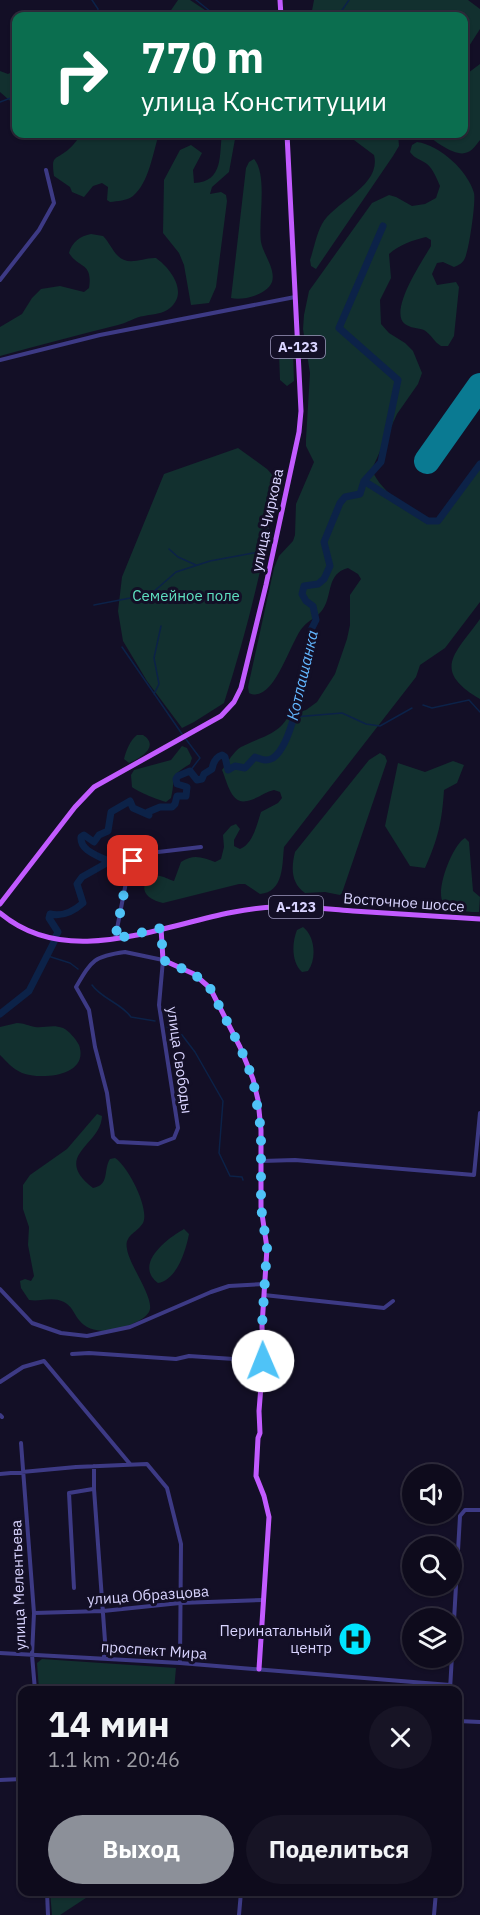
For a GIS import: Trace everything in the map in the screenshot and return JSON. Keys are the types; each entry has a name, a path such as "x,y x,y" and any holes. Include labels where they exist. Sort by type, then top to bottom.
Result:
{"main road":[{"name":"улица Чиркова","path":"0,904 75,807 94,788 221,716 234,702 241,688 266,585 302,411 287,138"},
{"name":"Восточное шоссе","path":"115,939 239,910 277,907 480,919"},
{"name":"А-123","path":"0,913 16,925 48,937 70,942 115,939"},
{"path":"161,928 163,960 202,979 217,999 253,1079 261,1130 261,1207 267,1248 256,1476 269,1517 259,1670"}],"street":[{"path":"0,280 39,230 54,202 46,170"},
{"path":"0,360 100,334 296,297"},
{"path":"115,939 128,872 133,861 141,854 201,847"},
{"name":"улица Свободы","path":"125,952 163,960 159,1005 178,1128 174,1138 158,1144 118,1142 113,1137 89,1010 76,987 95,960 106,954 125,952"},
{"path":"261,1161 295,1160 474,1175 480,1113"},
{"path":"0,1289 32,1323 61,1334 87,1336 130,1327 229,1286 264,1284"},
{"path":"264,1295 384,1308 393,1301"},
{"path":"72,1354 90,1353 176,1359 189,1356 263,1361"},
{"path":"0,1382 28,1364 42,1361 48,1365 130,1464"},
{"name":"улица Мелентьева","path":"21,1443 34,1613 35,1686"},
{"path":"0,1474 147,1464 168,1488 181,1544 180,1664"},
{"path":"94,1466 104,1659"},
{"path":"74,1587 69,1493 94,1489"},
{"path":"450,1685 460,1516 465,1510 480,1510"},
{"name":"улица Образцова","path":"34,1613 103,1611 264,1600"},
{"name":"проспект Мира","path":"0,1653 450,1685"},
{"path":"462,1721 480,1722"},
{"path":"0,1780 18,1779"},
{"path":"47,1896 48,1915"},
{"path":"239,1915 241,1896"},
{"path":"434,1915 435,1896"}],"green space":[{"path":"178,0 190,0 208,12 170,12"},
{"path":"314,0 468,0 480,9 480,29 468,48 468,12 312,12"},
{"path":"480,64 480,140 470,151 461,153 450,150 432,138 468,138 468,73"},
{"path":"0,71 8,74 12,72 12,102 0,92"},
{"path":"79,138 158,138 147,175 138,190 125,200 110,202 107,200 108,187 102,183 93,186 84,197 72,192 70,187 54,176 55,159"},
{"path":"222,138 235,138 229,172 212,187 210,194 221,192 226,195 227,201 216,287 209,303 191,305 184,265 179,253 163,233 164,180 180,150 191,145 202,153 193,170 194,183 211,178 220,158"},
{"path":"351,138 398,138 399,146 393,156 316,269 311,266 310,260 322,224 371,176 375,166 374,155"},
{"path":"417,142 435,148 444,154 466,176 474,193 472,226 467,253 463,261 454,267 443,262 437,263 432,274 437,285 456,282 459,287 454,336 448,346 441,346 424,330 405,324 401,317 404,297 431,246 431,240 426,237 416,240 402,245 389,254 391,278 380,300 381,324 413,351 422,373 418,384 397,414 372,469 375,477 388,492 415,512 432,521 443,517 480,461 480,602 445,648 420,665 416,677 284,847 282,869 274,888 260,894 245,884 239,884 163,903 157,901 144,890 148,879 160,876 174,881 181,862 190,858 202,858 215,862 221,859 224,847 223,835 236,824 240,829 234,840 234,846 240,849 248,843 254,833 261,812 278,803 282,798 280,792 274,790 247,801 237,799 230,791 222,770 238,749 268,735 280,727 289,715 306,710 317,702 335,674 347,639 350,625 350,595 361,579 358,574 348,568 336,575 323,609 298,634 274,681 266,690 258,694 249,693 248,687 274,568 279,556 293,541 296,504 314,462 306,446 310,373 303,329 309,291 372,203 389,195 412,206 425,204 436,198 440,186 435,174 427,164 410,152 412,145"},
{"path":"254,159 261,176 262,186 261,242 273,277 269,287 260,294 236,299 231,298 246,168"},
{"path":"91,234 103,236 116,254 127,261 156,258 172,274 178,288 175,302 161,313 0,356 0,327 22,314 41,289 60,286 84,292 89,288 90,280 87,270 69,253 77,240"},
{"path":"284,348 289,348 293,352 294,381 287,386 280,380 279,353"},
{"name":"Семейное поле","path":"238,448 267,469 277,480 267,536 248,621 224,703 182,728 147,681 123,641 118,611 122,577 164,474"},
{"path":"480,619 480,699 465,689 456,679 452,670 452,661"},
{"path":"137,735 143,735 148,739 149,747 143,755 129,763 124,759 130,743"},
{"path":"182,746 187,748 192,758 190,764 175,775 171,798 166,802 132,787 131,775 134,770 171,760"},
{"path":"380,753 387,761 342,893 340,895 325,892 305,893 297,885 293,875 295,852 369,760"},
{"path":"453,761 464,765 457,783 444,790 439,830 425,868 410,866 385,826 398,763 425,772"},
{"path":"465,838 469,842 473,891 480,897 479,912 450,908 443,902 441,896 446,868 455,849"},
{"path":"303,927 310,936 314,954 308,971 302,972 296,963 293,946 297,930"},
{"path":"17,1023 35,1027 56,1026 65,1029 79,1045 80,1056 77,1064 71,1070 51,1076 22,1073 10,1065 0,1055 0,1027"},
{"path":"97,1114 102,1116 100,1126 81,1151 77,1159 77,1167 81,1177 93,1188 102,1184 110,1159 115,1158 137,1188 144,1217 143,1223 127,1240 127,1249 146,1291 150,1307 148,1314 138,1321 121,1329 105,1331 84,1325 64,1302 55,1299 29,1300 21,1288 20,1281 25,1279 31,1281 34,1276 28,1245 29,1227 23,1209 23,1185 30,1175 67,1149"},
{"path":"184,1229 189,1234 180,1263 165,1281 158,1283 151,1276 149,1268 151,1260 162,1245"},
{"path":"42,1659 176,1668 174,1686 39,1686 37,1663"},
{"path":"50,1896 89,1896 60,1915 52,1915"}],"waterway":[{"path":"92,0 98,12"},
{"path":"196,0 211,12"},
{"path":"341,12 349,0"},
{"path":"0,102 12,98"},
{"name":"Котлашанка","path":"56,936 58,932 49,918 50,914 68,913 83,903 77,884 82,877 105,864 106,860 86,849 81,842 81,837 84,835 94,842 99,835 108,831 111,812 130,801 133,808 149,815 148,812 160,807 172,807 177,796 186,796 187,787 177,784 178,776 190,771 197,780 202,779 204,774 212,769 216,759 222,755 225,757 228,770 235,766 245,768 255,757 266,760 273,758 288,736 294,718 311,630 316,620 313,606 302,594 304,586 318,584 324,579 330,566 324,542 340,503 345,497 360,494 364,481 381,462 398,380 339,328 383,226"},
{"name":"Котлашанка","path":"364,481 428,521 438,521 480,464"},
{"path":"169,549 178,557 196,565"},
{"path":"94,605 151,594 176,572 210,561 259,552"},
{"path":"154,694 159,684 154,658 161,626"},
{"path":"122,647 182,734"},
{"path":"423,705 432,708 469,700 480,712"},
{"path":"294,717 342,713 366,724 380,726 412,708"},
{"path":"185,738 200,758 190,771"},
{"name":"Котлашанка","path":"0,1014 29,991 54,942"},
{"path":"48,956 70,963 78,969"},
{"path":"92,985 131,1017 155,1021"},
{"path":"167,1027 182,1035 195,1052 223,1101 219,1153 230,1176 242,1177 243,1180"}],"runway":[{"path":"427,461 480,386"}],"place":[{"name":"Перинатальный центр","path":"355,1639"}],"route":[{"path":"133,861 128,872 115,939 161,928 163,960 194,974 210,988 240,1047 253,1079 261,1130 261,1207 267,1248 262,1326 263,1361"}]}
